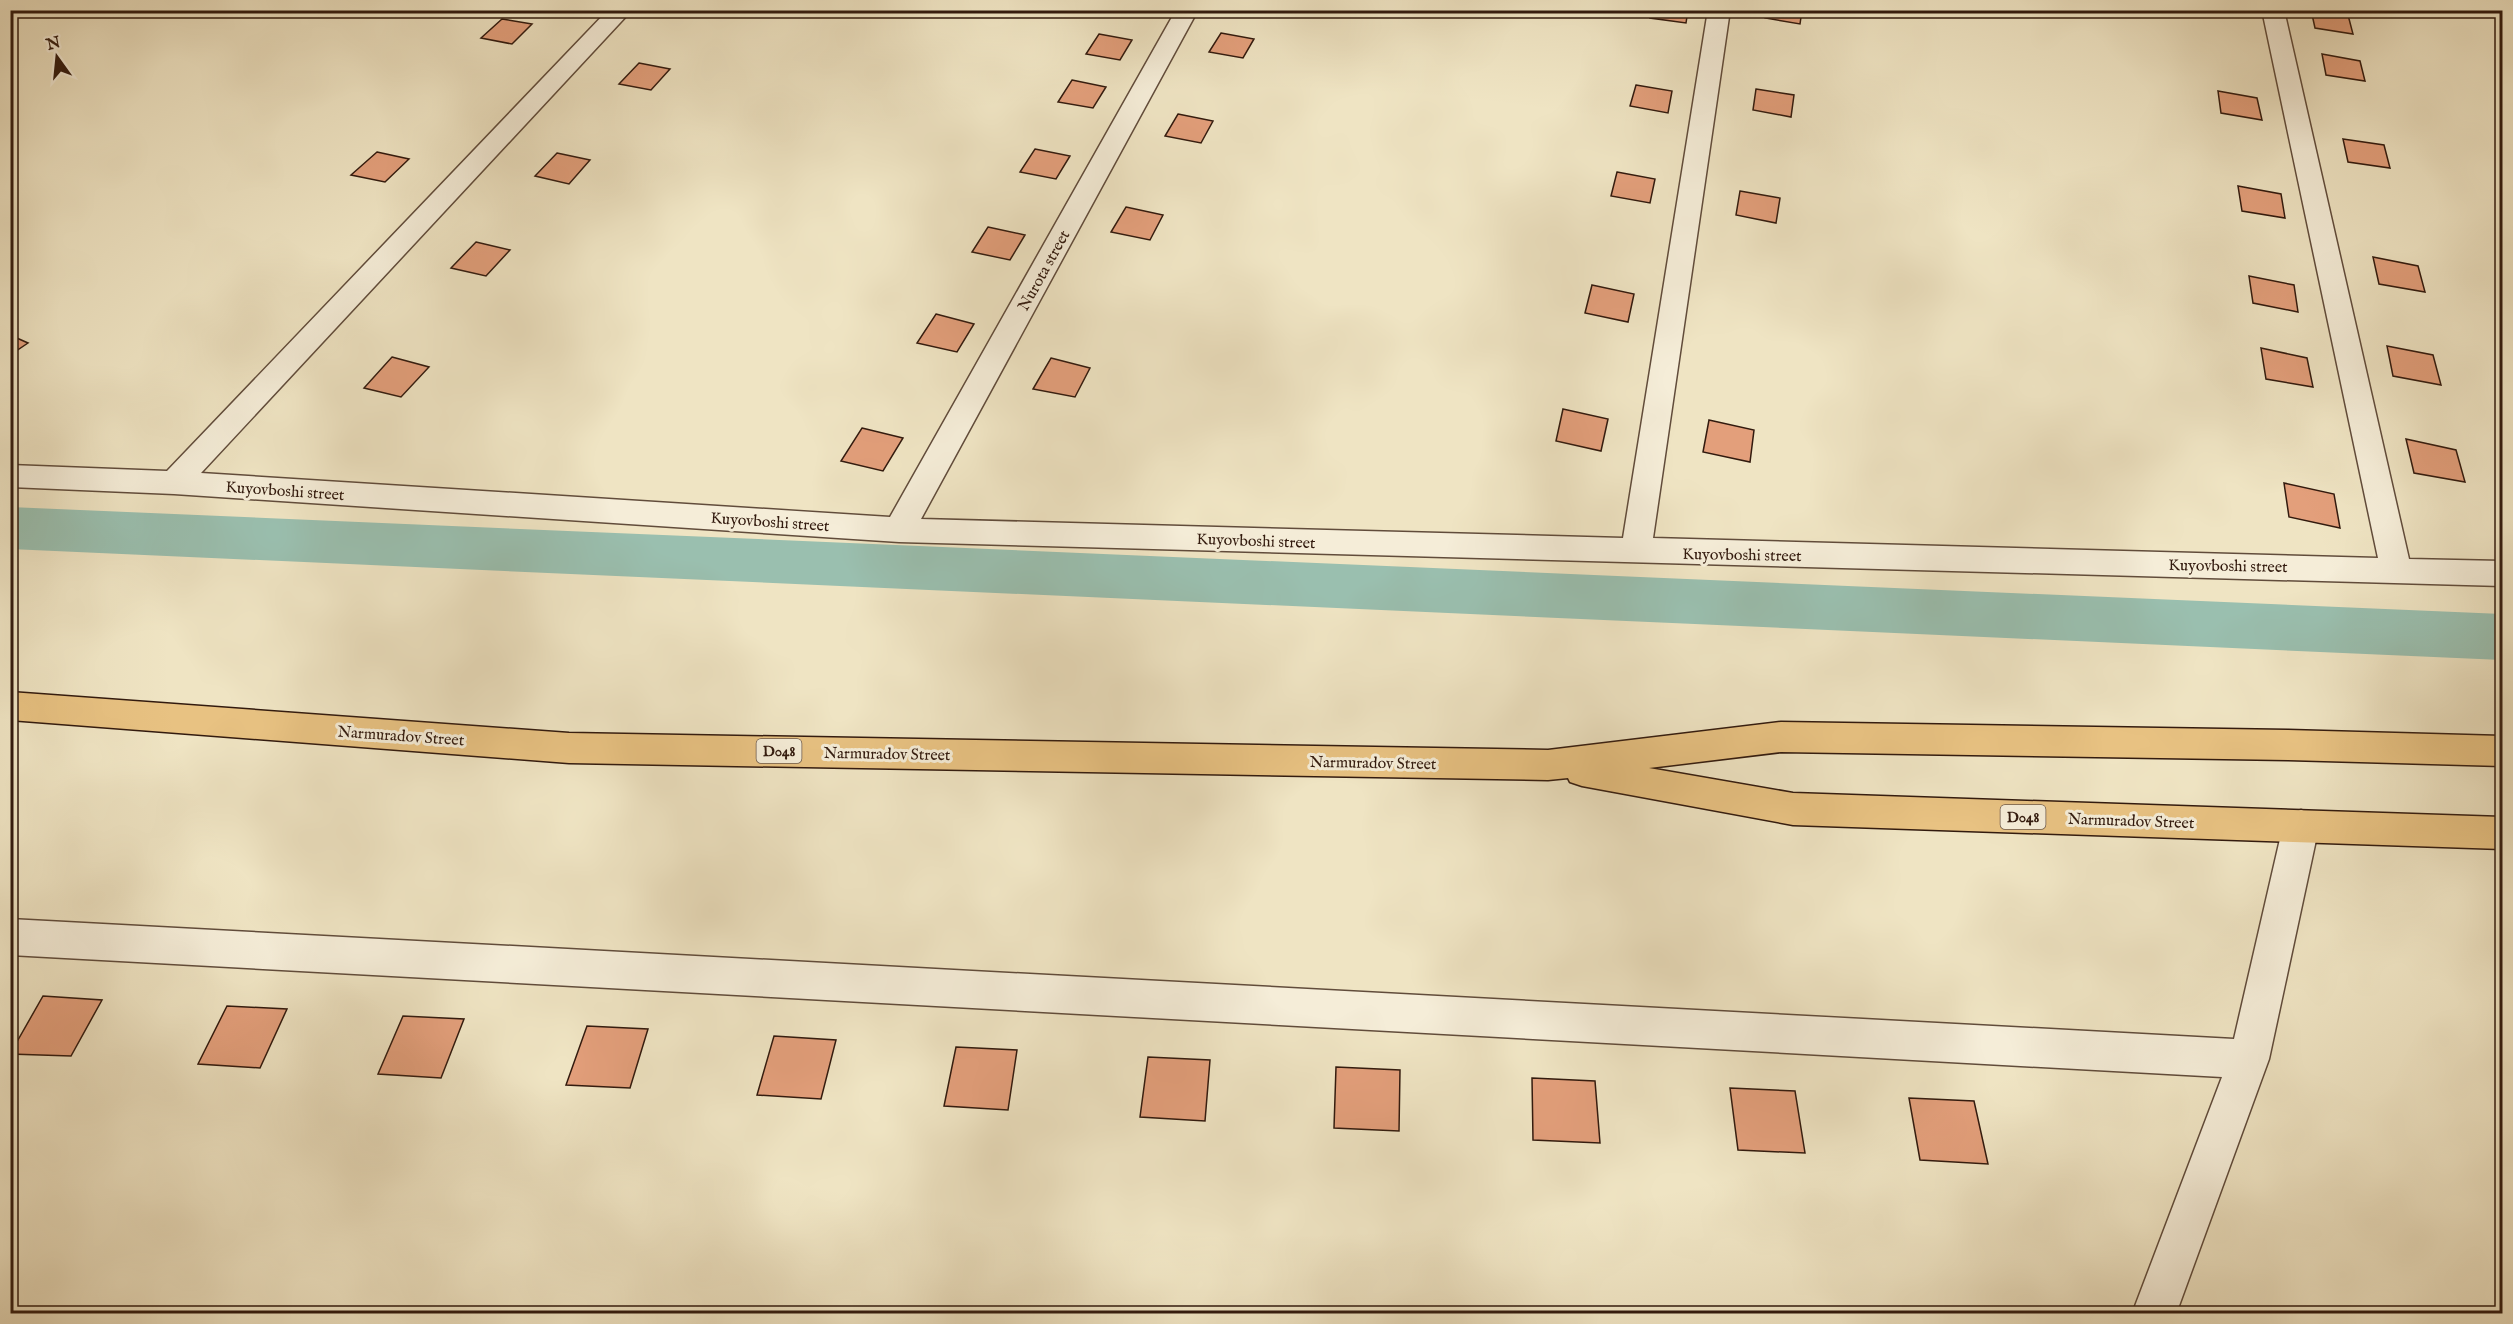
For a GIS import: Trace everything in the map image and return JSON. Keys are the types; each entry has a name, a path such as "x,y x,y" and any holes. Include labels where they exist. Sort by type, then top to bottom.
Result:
{"main road":[{"name":"Narmuradov Street","path":"10,706 569,748 1548,765 1781,737 2288,745 2502,751"},
{"name":"Narmuradov Street","path":"1548,765 1793,809 2502,833"}],"street":[{"path":"174,483 621,10"},
{"name":"Nurota street","path":"899,530 1186,10"},
{"path":"1636,551 1719,10"},
{"path":"2273,10 2396,569"},
{"name":"Kuyovboshi street","path":"10,476 174,483 899,530 2396,569 2502,574"},
{"path":"2154,1314 2249,1059 2301,826"},
{"path":"10,937 2249,1059"}],"building":[{"path":"1652,10 1688,10 1686,23 1650,18"},
{"path":"1766,10 1802,10 1800,24 1765,18"},
{"path":"2311,10 2348,15 2353,34 2315,28"},
{"path":"502,19 532,24 512,44 481,38"},
{"path":"1221,33 1254,39 1243,58 1209,52"},
{"path":"1099,34 1132,40 1120,60 1086,54"},
{"path":"2322,54 2360,61 2365,81 2326,75"},
{"path":"639,63 670,69 651,90 619,84"},
{"path":"1072,80 1106,87 1093,108 1058,102"},
{"path":"1636,85 1672,91 1668,113 1630,106"},
{"path":"1756,89 1794,95 1791,117 1753,110"},
{"path":"2218,91 2257,98 2262,120 2221,113"},
{"path":"1178,114 1213,121 1201,143 1165,136"},
{"path":"2343,139 2384,145 2390,168 2348,162"},
{"path":"1035,149 1070,156 1056,179 1020,172"},
{"path":"377,152 409,159 385,182 351,175"},
{"path":"557,153 590,160 569,184 535,176"},
{"path":"1617,172 1655,179 1650,203 1611,196"},
{"path":"2238,186 2281,194 2285,218 2242,211"},
{"path":"1740,191 1780,198 1776,223 1736,215"},
{"path":"1126,207 1163,215 1150,240 1111,232"},
{"path":"988,227 1025,235 1010,260 972,252"},
{"path":"476,242 510,250 486,276 451,268"},
{"path":"2373,257 2418,266 2425,292 2379,284"},
{"path":"2249,276 2294,285 2298,312 2253,303"},
{"path":"1592,285 1634,294 1628,322 1585,313"},
{"path":"936,314 974,324 957,352 917,343"},
{"path":"10,335 28,343 10,355"},
{"path":"2387,346 2433,355 2441,385 2393,376"},
{"path":"2261,348 2307,358 2313,387 2266,379"},
{"path":"392,357 429,367 401,397 364,388"},
{"path":"1051,358 1090,368 1075,397 1033,389"},
{"path":"1563,409 1608,419 1601,451 1556,441"},
{"path":"1709,420 1754,430 1750,462 1703,452"},
{"path":"862,428 903,438 883,471 841,461"},
{"path":"2406,439 2456,450 2465,482 2414,473"},
{"path":"2284,483 2334,494 2340,528 2289,517"},
{"path":"43,996 102,1000 71,1056 10,1054"},
{"path":"227,1006 287,1009 260,1068 198,1064"},
{"path":"403,1016 464,1019 441,1078 378,1074"},
{"path":"587,1026 648,1029 630,1088 566,1085"},
{"path":"774,1036 836,1040 821,1099 757,1095"},
{"path":"956,1047 1017,1050 1008,1110 944,1106"},
{"path":"1148,1057 1210,1060 1205,1121 1140,1117"},
{"path":"1336,1067 1400,1070 1399,1131 1334,1128"},
{"path":"1532,1078 1595,1081 1600,1143 1533,1140"},
{"path":"1730,1088 1795,1091 1805,1153 1738,1150"},
{"path":"1909,1098 1974,1101 1988,1164 1920,1160"}],"waterway":[{"path":"10,528 2502,637"}]}
